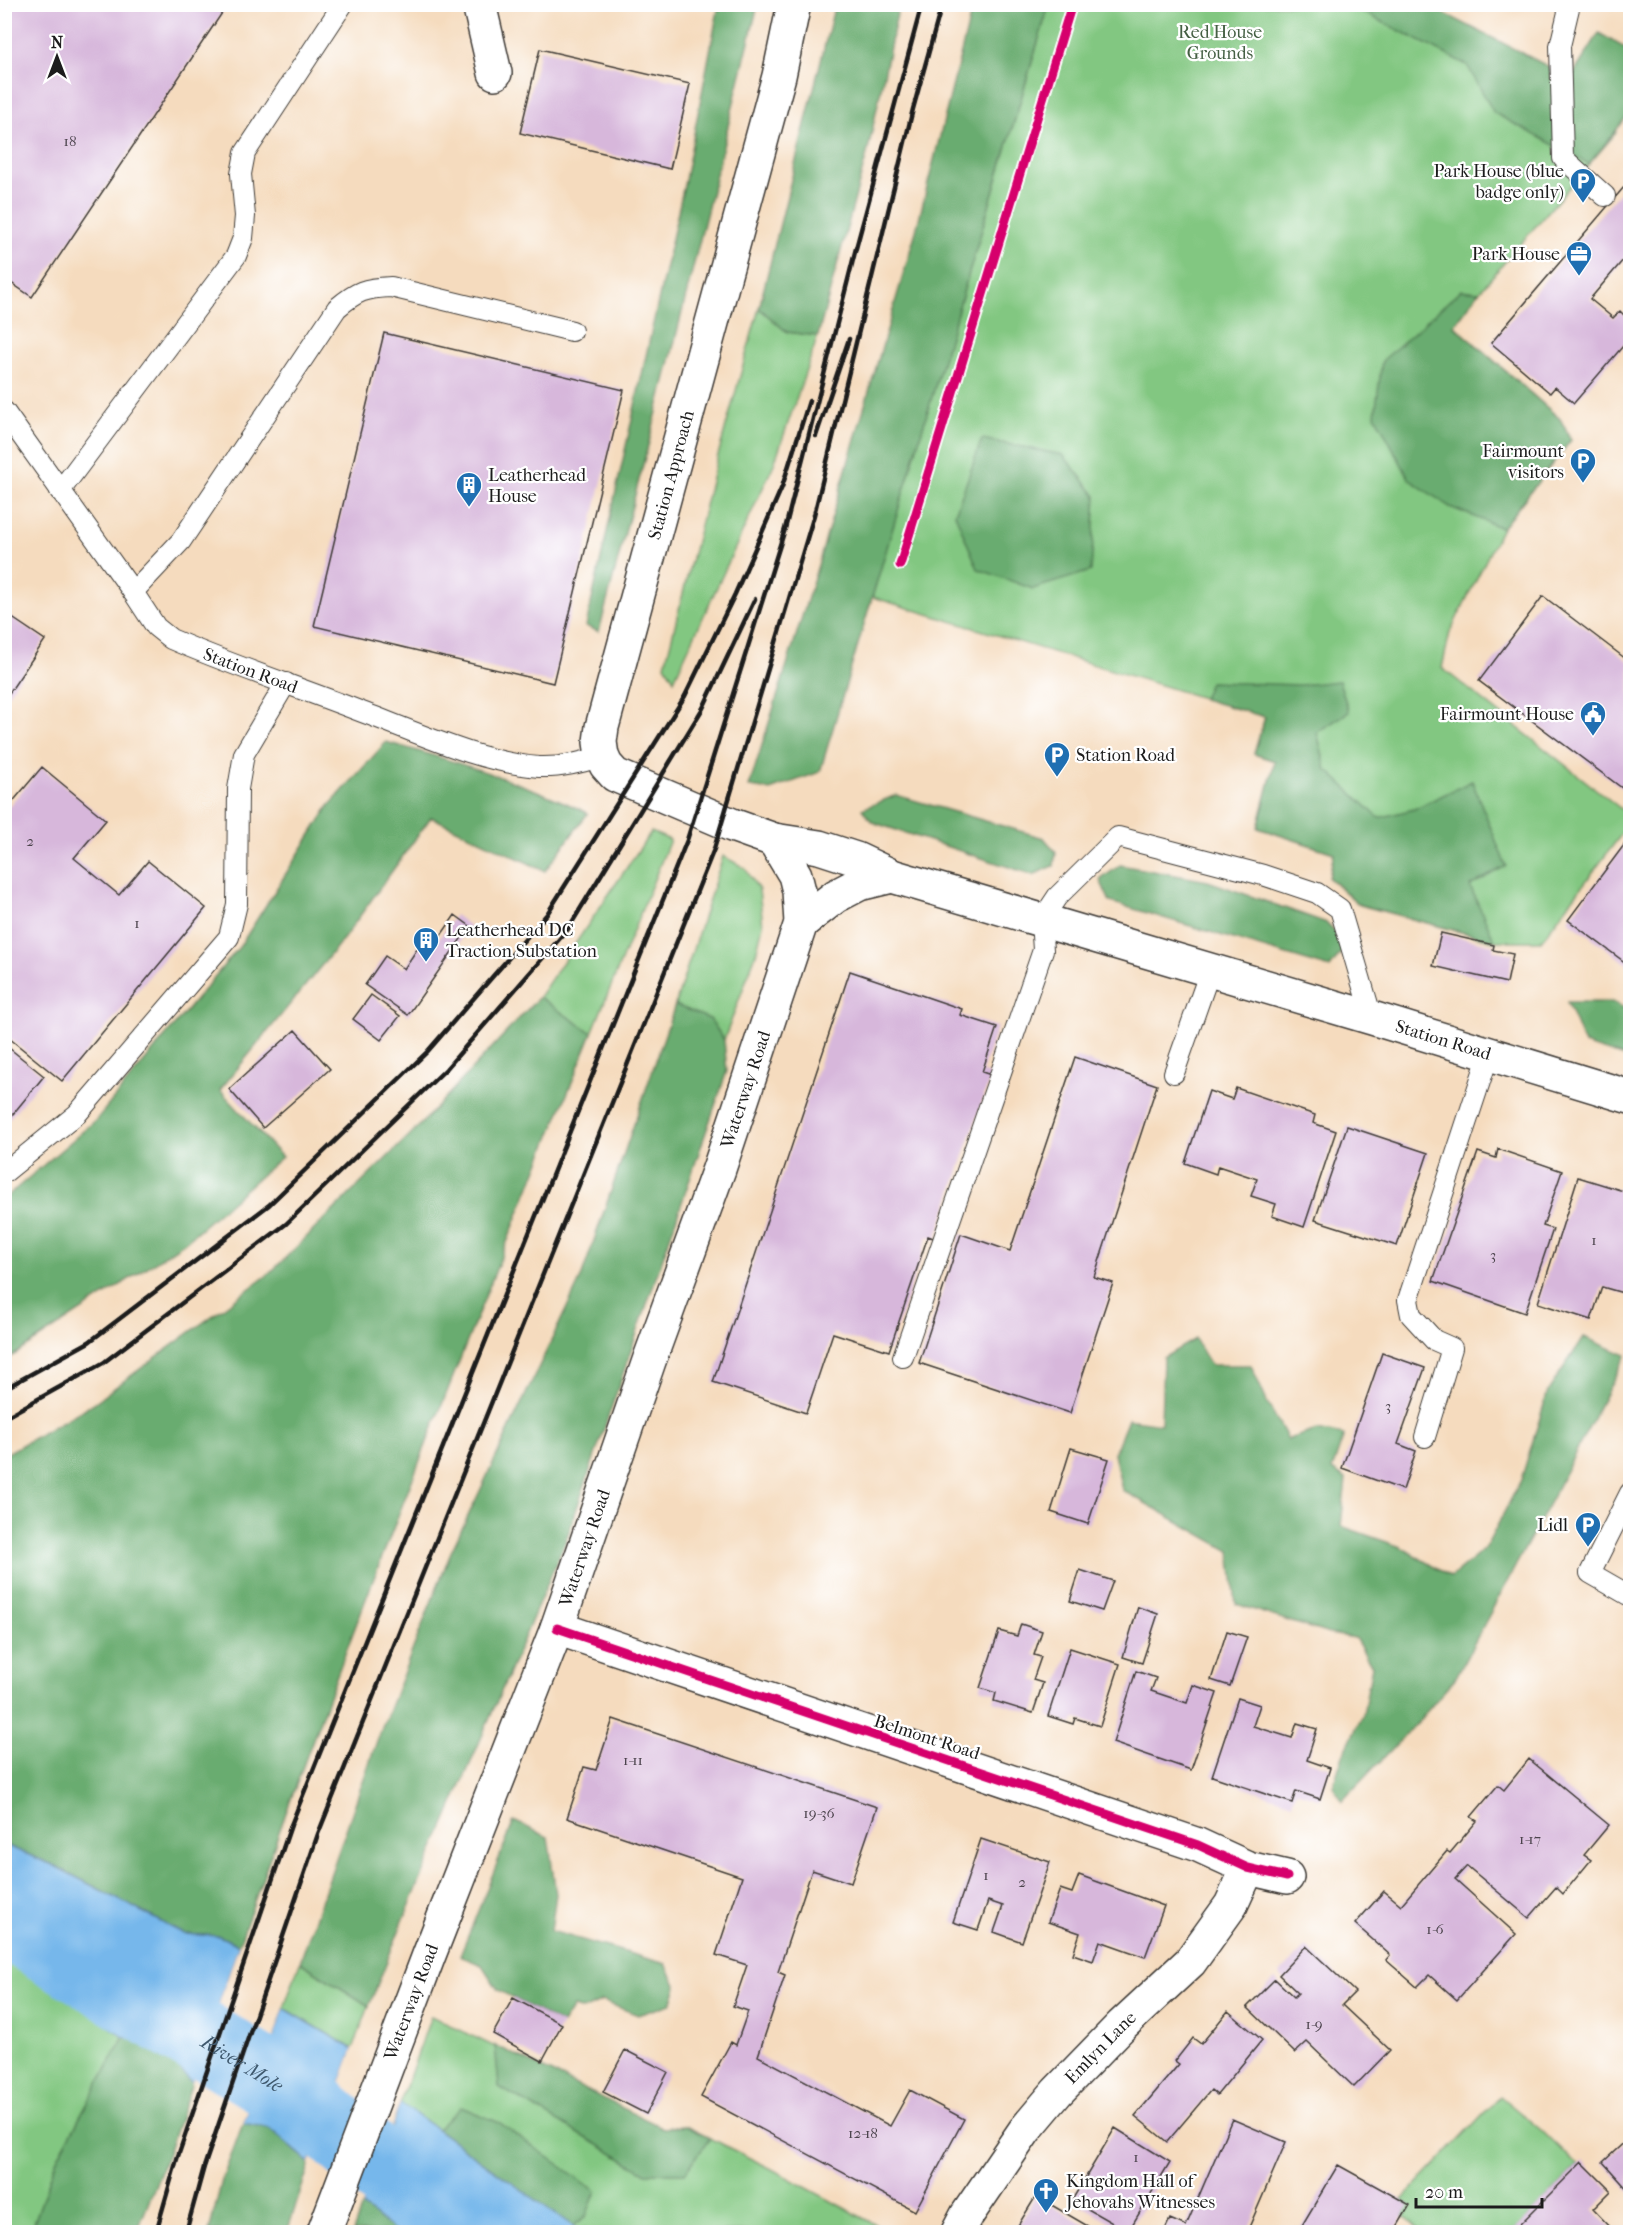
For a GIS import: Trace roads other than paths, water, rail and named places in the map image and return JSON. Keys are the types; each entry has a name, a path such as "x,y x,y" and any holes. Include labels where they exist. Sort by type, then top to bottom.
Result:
{"main road":[{"path":"479,4 495,73"},
{"name":"Station Approach","path":"602,756 600,742 602,728 779,76 794,4"},
{"path":"602,756 615,775 774,840"},
{"name":"Station Road","path":"774,840 819,847 856,859 892,876 1630,1097"},
{"name":"Waterway Road","path":"324,2232 429,1955 557,1629 649,1360 719,1169 801,923 799,891 795,876 774,840"},
{"path":"801,923 836,896 859,884 892,876"},
{"name":"Belmont Road","path":"557,1629 1198,1845 1248,1868 1287,1877"},
{"name":"Emlyn Lane","path":"958,2232 967,2215 1026,2130 1057,2092 1122,2025 1190,1962 1231,1905 1248,1868"}],"lane":[{"path":"60,491 236,256 243,238 245,216 241,174 245,153 343,4"},
{"path":"1570,4 1560,46 1563,158 1605,196"},
{"path":"134,592 181,541 337,308 353,294 369,288 391,287 572,331"},
{"name":"Station Road","path":"4,411 134,592 156,627 171,639 458,748 517,764 542,767 577,764 602,756"},
{"path":"4,1173 77,1114 228,937 237,904 238,789 244,754 286,683"},
{"path":"903,1357 1043,950 1041,921 1057,897 1118,837 1317,893 1340,909 1372,1018"},
{"path":"1174,1073 1210,971"},
{"path":"1425,1437 1452,1348 1434,1340 1411,1315 1408,1300 1489,1054"},
{"path":"1630,1493 1590,1574 1630,1596"}],"water":[{"path":"5,1845 53,1865 184,1934 219,1936 239,1945 192,2083 159,2044 124,2037 32,1968 5,1952"},
{"path":"284,2008 353,2049 310,2163 269,2128 243,2123"},
{"path":"400,2103 581,2232 397,2232 362,2206"}],"waterway":[{"name":"River Mole","path":"4,1918 304,2101 423,2205 463,2232"}],"railway":[{"path":"156,2232 177,2159 291,1825 687,840 785,529 855,252 922,4"},
{"path":"186,2232 204,2167 318,1834 714,849 814,515 913,109 942,4"},
{"path":"816,436 849,339"},
{"path":"4,1389 89,1342 269,1205 427,1052 547,914 685,696 735,594 782,487 809,401"},
{"path":"4,1418 103,1363 286,1224 446,1069 568,929 703,708 755,599"}],"place":[{"name":"Park House (blue badge only)","path":"1583,204"},
{"name":"Park House","path":"1579,277"},
{"name":"Fairmount visitors","path":"1583,484"},
{"name":"Leatherhead House","path":"469,508"},
{"name":"Fairmount House","path":"1593,737"},
{"name":"Station Road","path":"1057,778"},
{"name":"Leatherhead DC Traction Substation","path":"426,963"},
{"name":"Lidl","path":"1588,1548"},
{"name":"Kingdom Hall of Jehovahs Witnesses","path":"1046,2214"}],"park label":[{"name":"Red House Grounds","path":"1220,42"}]}
